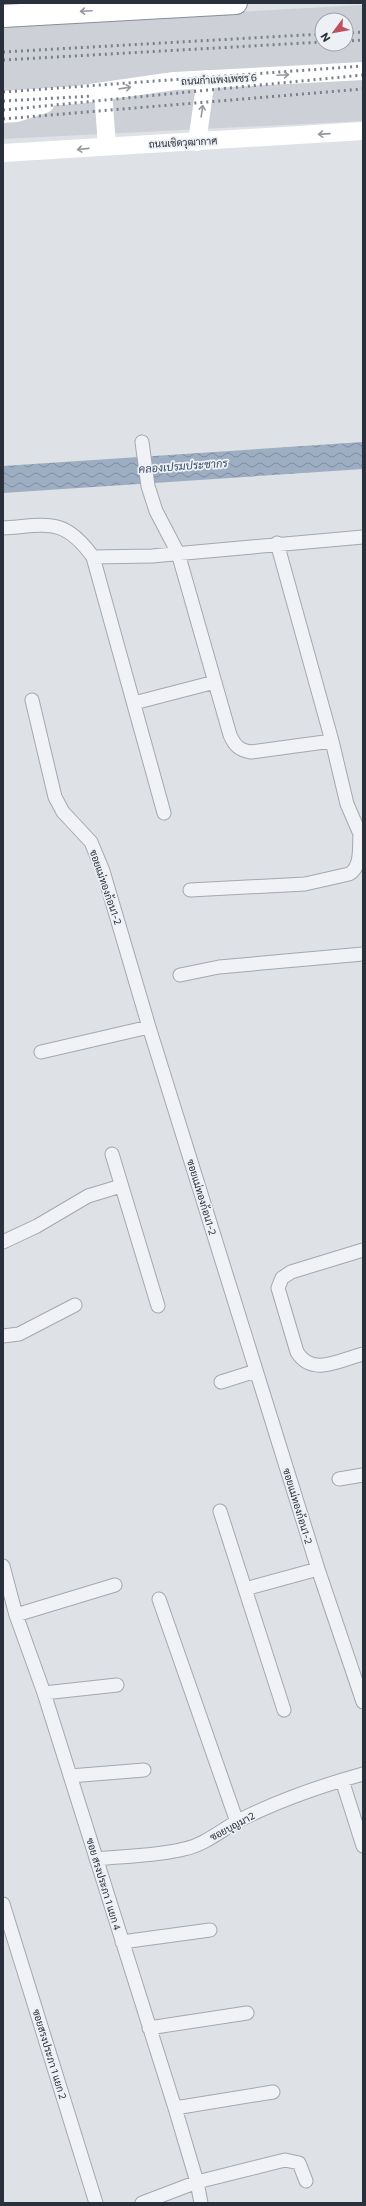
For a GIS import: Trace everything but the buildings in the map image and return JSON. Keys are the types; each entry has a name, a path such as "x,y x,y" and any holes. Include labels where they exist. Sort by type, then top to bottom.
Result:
{"highway":[{"path":"3,16 236,3"}],"main road":[{"name":"ถนนกำแพงเพชร 6","path":"3,100 76,95 174,81 363,71"},
{"path":"197,142 206,79"},
{"path":"104,91 107,146"},
{"name":"ถนนกำแพงเพชร 6","path":"3,114 17,113 76,95"},
{"name":"ถนนเชิดวุฒากาศ","path":"3,153 363,131"}],"street":[{"path":"143,448 148,486 156,511 178,553 230,735 235,746 241,750 251,752 332,741"},
{"path":"3,528 41,526 59,527 72,532 93,557 164,813"},
{"path":"93,557 152,556 277,543 363,537"},
{"path":"190,890 305,884 349,874 354,871 358,862 362,834 347,804 332,741 277,543"},
{"path":"134,704 215,682"},
{"name":"ซอยแม่ทองก้อน1-2","path":"32,700 55,797 62,812 90,842 97,854 149,1027 318,1569 363,1702"},
{"path":"180,975 219,967 363,954"},
{"path":"41,1052 149,1027"},
{"path":"112,1154 158,1306"},
{"path":"3,1242 37,1226 88,1196 121,1186"},
{"path":"363,1250 291,1272 282,1278 278,1288 297,1352 302,1361 311,1365 321,1366 363,1354"},
{"path":"3,1336 19,1334 75,1305"},
{"path":"221,1382 256,1371"},
{"path":"339,1479 363,1475"},
{"path":"220,1511 284,1710"},
{"name":"ซอย สรงประภา 1 แยก 4","path":"3,1566 16,1615 44,1693 175,2108 197,2182 201,2203"},
{"path":"245,1589 318,1569"},
{"path":"16,1615 115,1585"},
{"path":"159,1599 237,1822"},
{"path":"44,1693 117,1685"},
{"path":"70,1776 144,1770"},
{"name":"ซอยบุญมา2","path":"96,1859 184,1849 210,1839 237,1822 304,1793 363,1774"},
{"path":"342,1780 363,1846"},
{"name":"ซอยสรงประภา 1 แยก 2","path":"3,1904 96,2203"},
{"path":"122,1942 210,1930"},
{"path":"149,2028 247,2013"},
{"path":"175,2108 273,2092"},
{"path":"142,2203 197,2182 289,2160 299,2163 306,2181"}],"shaded area":[{"path":"363,5 363,121 3,139 3,25"}],"water":[{"name":"คลองเปรมประชากร","path":"363,442 363,469 3,493 3,466"}],"railway":[{"path":"354,33 363,32"},
{"path":"3,52 314,34"},
{"path":"354,41 363,40"},
{"path":"3,60 314,42"},
{"path":"3,92 363,66"},
{"path":"3,110 363,75"},
{"path":"3,119 363,89"},
{"path":"3,101 93,96"}]}
